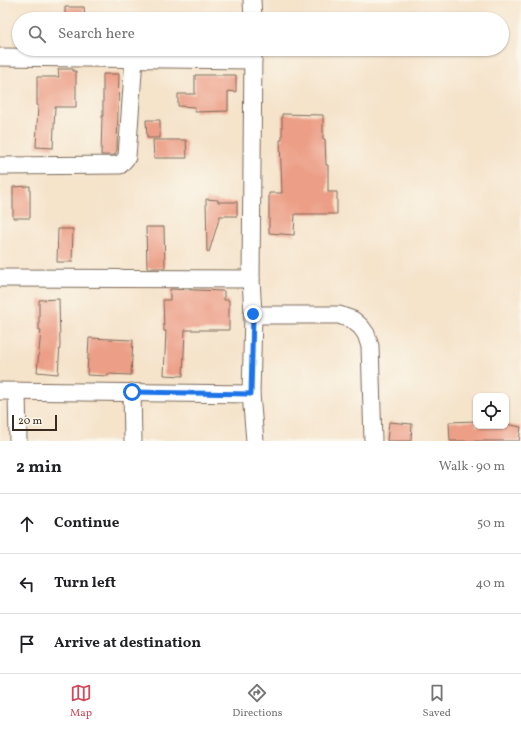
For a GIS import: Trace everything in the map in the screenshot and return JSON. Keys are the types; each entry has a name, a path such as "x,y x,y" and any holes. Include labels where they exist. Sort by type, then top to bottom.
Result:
{"street":[{"path":"252,0 253,12"},
{"path":"0,57 134,58 213,56"},
{"path":"253,56 253,314 251,394 255,441"},
{"path":"0,166 120,165 127,157 134,58"},
{"path":"0,278 252,279"},
{"path":"253,314 339,315 353,320 361,327 366,334 370,346 373,441"},
{"path":"18,441 8,391 251,394"},
{"path":"132,392 133,441"}],"building":[{"path":"65,7 84,7 84,12 65,12"},
{"path":"58,69 73,69 73,71 76,71 76,107 55,107 53,148 36,147 38,105 37,77 59,77"},
{"path":"103,74 119,74 117,150 115,155 101,155"},
{"path":"195,75 236,75 236,92 228,91 228,111 195,112 195,107 178,106 178,94 195,94"},
{"path":"282,114 323,115 323,139 325,139 326,165 328,165 328,192 337,192 337,214 295,214 294,235 269,233 269,193 282,193 280,140 282,140"},
{"path":"146,120 160,120 160,138 147,138"},
{"path":"153,140 186,140 187,158 154,158"},
{"path":"30,186 30,218 13,218 13,187"},
{"path":"206,199 218,200 218,202 237,202 237,216 220,216 209,252 207,251"},
{"path":"146,227 164,227 165,268 147,268"},
{"path":"58,229 73,229 72,262 57,262"},
{"path":"170,289 224,291 224,300 229,300 229,330 185,330 183,376 164,375 166,331 164,331 163,300 170,300"},
{"path":"59,299 60,344 58,374 37,372 41,330 39,330 39,300"},
{"path":"89,338 133,340 131,375 87,375"},
{"path":"473,421 473,429 509,429 509,425 521,427 519,441 450,441 449,422"},
{"path":"389,422 412,424 411,441 387,441"}],"route":[{"path":"132,392 251,394 253,314"}]}
